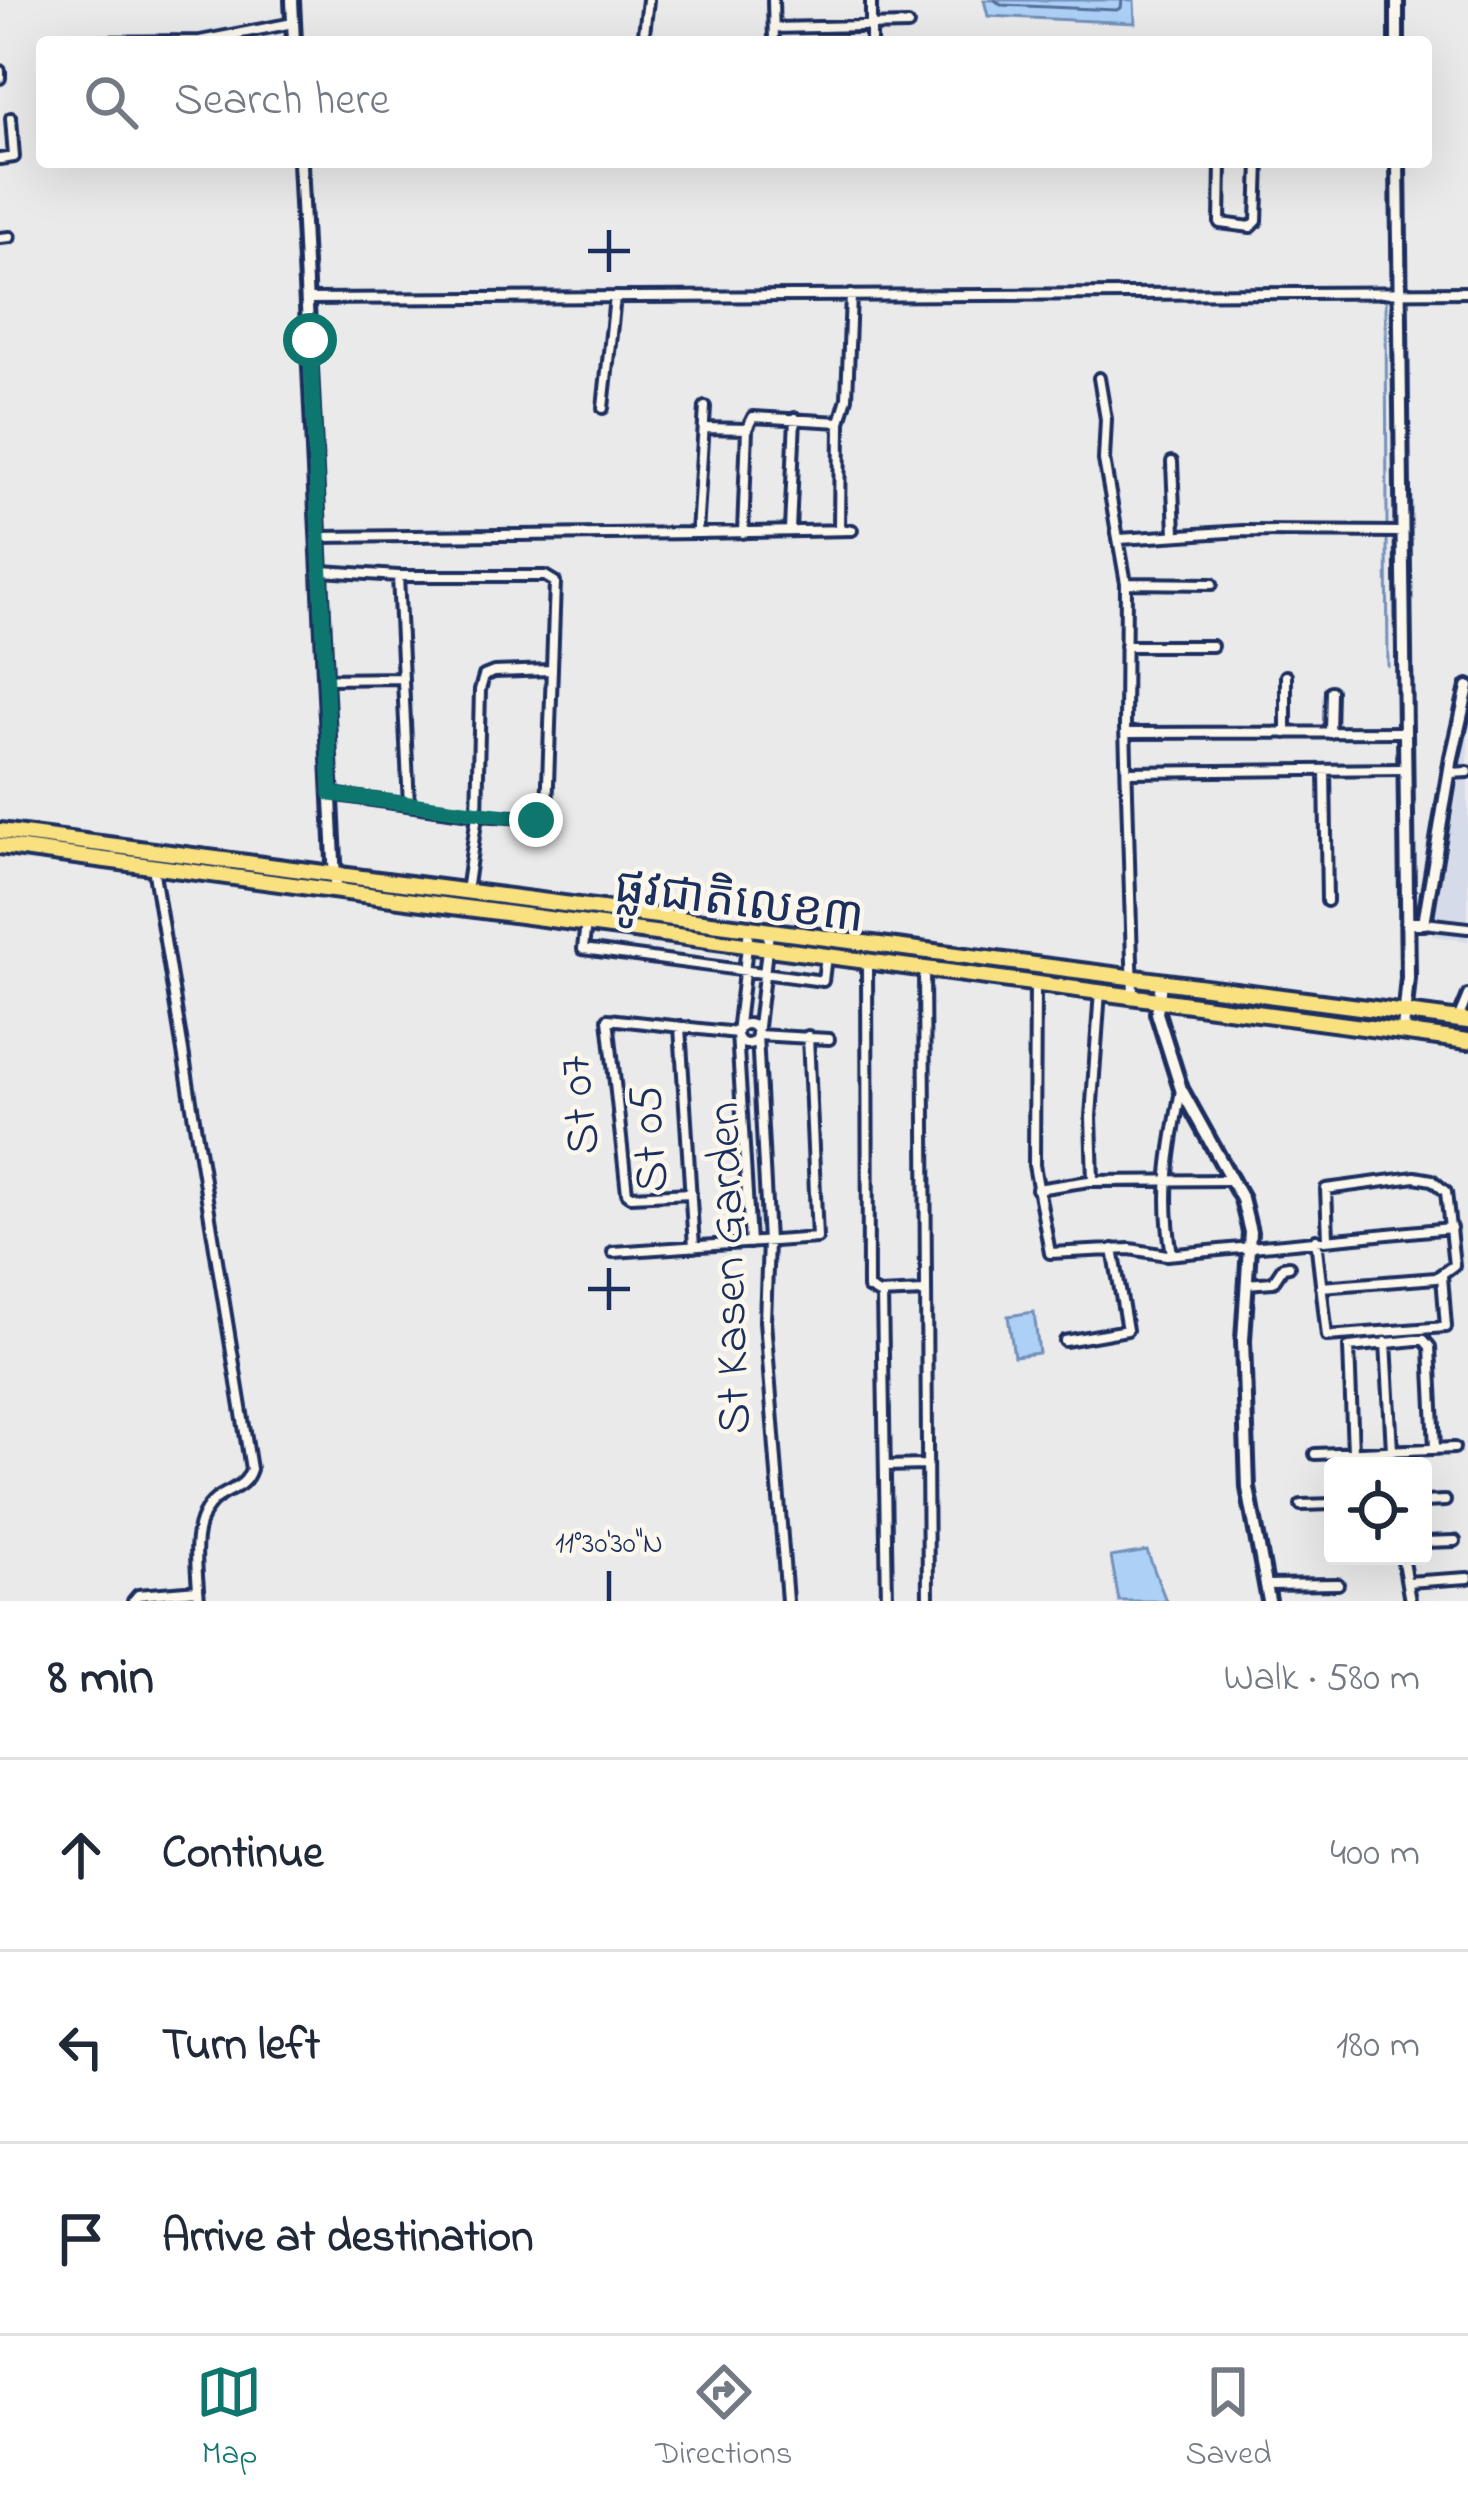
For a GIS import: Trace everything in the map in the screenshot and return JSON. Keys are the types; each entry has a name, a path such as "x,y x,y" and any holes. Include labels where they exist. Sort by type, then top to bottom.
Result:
{"highway":[{"name":"ផ្លូវជាតិលេខ៣","path":"0,831 586,923 768,939 1134,987 1463,1021"},
{"name":"ផ្លូវជាតិលេខ៣","path":"0,846 153,866 466,892 748,937"},
{"name":"ផ្លូវជាតិលេខ៣","path":"768,939 826,955 1100,991 1134,987"},
{"name":"ផ្លូវជាតិលេខ៣","path":"1160,990 1468,1041"}],"street":[{"path":"292,0 294,36"},
{"path":"644,36 648,0"},
{"path":"773,0 774,36"},
{"path":"871,0 871,36"},
{"path":"1397,0 1397,36"},
{"path":"226,36 293,23"},
{"path":"774,28 908,25"},
{"path":"0,159 14,158 11,118"},
{"path":"300,168 335,882"},
{"path":"1221,168 1220,223 1251,227 1256,221 1259,168"},
{"path":"1398,168 1391,532 1404,770 1403,1030"},
{"path":"308,299 1468,292"},
{"path":"839,530 840,422 847,398 851,296"},
{"path":"603,408 615,297"},
{"path":"1099,378 1106,419 1104,460 1126,584 1125,733 1134,987"},
{"path":"697,533 705,406"},
{"path":"743,533 747,429 753,417 840,422"},
{"path":"790,530 795,418"},
{"path":"704,428 747,429"},
{"path":"1172,462 1175,532"},
{"path":"320,537 852,530"},
{"path":"1120,539 1175,532 1391,532"},
{"path":"322,571 551,577 555,582 547,812 536,820 331,794"},
{"path":"398,576 409,805"},
{"path":"1126,584 1212,584"},
{"path":"1125,646 1212,646"},
{"path":"466,892 477,815 484,676 550,670"},
{"path":"1286,676 1286,733"},
{"path":"328,679 403,678"},
{"path":"1424,923 1468,687"},
{"path":"1330,733 1331,691"},
{"path":"1125,733 1403,732"},
{"path":"1324,770 1327,901"},
{"path":"1127,772 1404,770"},
{"path":"1449,773 1468,772"},
{"path":"153,866 251,1469 245,1482 202,1514 199,1601"},
{"path":"586,923 583,949 744,972 823,981 826,955"},
{"path":"1407,923 1468,928"},
{"name":"St Kasen Garden","path":"748,937 737,1033 750,1244"},
{"name":"St Kasen Garden","path":"768,939 757,1035 768,1243 765,1321 787,1601"},
{"path":"867,960 867,1279 872,1291 883,1294 924,1292"},
{"path":"924,967 928,1601"},
{"path":"1035,982 1031,1074 1037,1189 1050,1253 1113,1249 1172,1254 1451,1228"},
{"path":"1160,990 1157,1013 1180,1089 1242,1199 1250,1245 1243,1340 1248,1488 1269,1601"},
{"path":"1093,1181 1091,1118 1100,991"},
{"path":"1463,1021 1468,995"},
{"name":"St 07","path":"680,1026 609,1018 627,1193 691,1193"},
{"path":"680,1026 737,1033 747,1024 757,1035 829,1039"},
{"name":"St 05","path":"680,1026 694,1247"},
{"path":"613,1252 817,1238 808,1036"},
{"path":"1172,1254 1164,1211 1165,1182 1180,1089"},
{"path":"1321,1287 1442,1276 1454,1262 1446,1192 1432,1180 1415,1177 1326,1189 1328,1238"},
{"path":"1037,1189 1093,1181 1230,1180"},
{"path":"1316,1239 1328,1336 1446,1327 1442,1276"},
{"path":"1065,1341 1127,1330 1113,1249"},
{"path":"1246,1284 1273,1282 1289,1266"},
{"path":"883,1294 887,1601"},
{"path":"1352,1452 1347,1353 1351,1345 1424,1340 1430,1347 1435,1448"},
{"path":"1386,1342 1389,1457"},
{"path":"1315,1454 1454,1448"},
{"path":"885,1466 926,1465"},
{"path":"1432,1502 1445,1501"},
{"path":"1301,1505 1324,1504"},
{"path":"1432,1542 1455,1541"},
{"path":"1404,1565 1410,1601"},
{"path":"1407,1582 1468,1578"},
{"path":"1266,1585 1338,1584"},
{"path":"133,1601 138,1595 199,1590"}],"shaded area":[{"path":"1468,728 1468,941 1432,936"}],"water":[{"path":"984,0 1134,0 1135,23 988,16"},
{"path":"1034,1312 1039,1353 1014,1356 1008,1316"},
{"path":"1147,1551 1166,1601 1119,1601 1111,1557"}],"waterway":[{"path":"1386,302 1387,526"},
{"path":"1387,536 1388,666"}],"route":[{"path":"310,340 331,794 536,820"}]}
